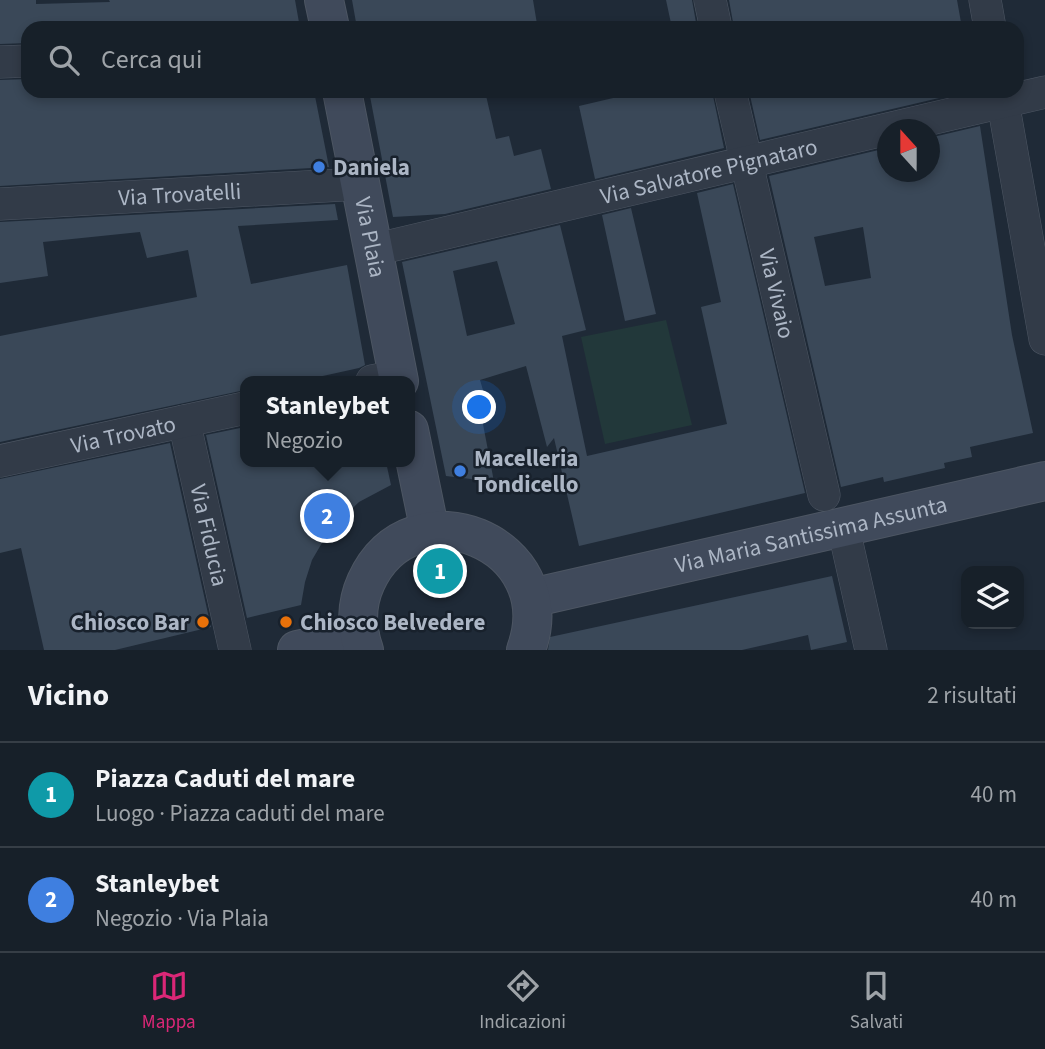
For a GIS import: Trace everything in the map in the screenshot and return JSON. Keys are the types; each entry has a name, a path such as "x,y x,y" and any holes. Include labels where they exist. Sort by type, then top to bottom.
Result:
{"main road":[{"path":"324,0 328,21"},
{"name":"Via Plaia","path":"343,98 373,250 390,376"},
{"path":"415,458 430,532"},
{"name":"Via Maria Santissima Assunta","path":"531,598 834,511 1045,481"},
{"path":"301,649 362,643 359,604 370,574 391,549 410,538 430,532 461,532 489,542 506,554 519,570 531,598 533,625 526,650"}],"street":[{"path":"710,0 714,21"},
{"path":"985,0 989,21"},
{"path":"0,62 21,61"},
{"name":"Via Salvatore Pignataro","path":"1024,94 1045,92"},
{"name":"Via Vivaio","path":"732,98 871,650"},
{"name":"Via Salvatore Pignataro","path":"373,250 746,162 998,98"},
{"path":"1002,98 1045,339"},
{"name":"Via Trovatelli","path":"0,204 360,184"},
{"name":"Via Trovato","path":"0,461 240,409"},
{"name":"Via Fiducia","path":"184,421 235,650"}],"green space":[{"path":"666,320 692,425 605,444 581,337"}],"building":[{"path":"0,0 36,0 36,4 110,2 109,0 295,0 299,21 21,21 21,43 0,44"},
{"path":"352,0 533,0 536,21 356,21"},
{"path":"666,0 692,0 696,21 670,21"},
{"path":"729,0 957,0 961,21 733,21"},
{"path":"21,79 21,98 315,98 329,167 0,186 0,80"},
{"path":"370,98 487,98 496,139 509,136 514,156 541,149 551,189 445,214 393,217"},
{"path":"613,98 713,98 724,148 595,179 579,106"},
{"path":"751,98 939,98 760,140"},
{"path":"980,126 1012,335 1033,433 970,447 972,457 944,463 945,468 884,482 883,477 841,487 769,176 877,150 877,182 940,182 940,135","holes":["863,227 871,278 825,286 814,237"]},
{"path":"733,184 805,493 579,546 554,438 547,447 526,366 480,380 485,397 478,398 495,487 471,479 446,476 402,262 560,225 586,330 562,336 587,456 727,424 701,307 721,302 697,193","holes":["497,261 515,324 467,336 453,271"]},
{"path":"335,204 338,220 238,226 251,284 347,265 365,365 323,376 240,376 240,391 0,442 0,336 197,297 188,250 147,258 140,232 43,242 48,276 0,283 0,222"},
{"path":"631,208 656,314 625,321 602,215"},
{"path":"240,428 240,467 387,467 391,485 359,502 329,531 312,560 301,605 247,618 206,435"},
{"path":"170,443 211,627 115,650 44,650 21,548 0,553 0,479"},
{"path":"832,576 847,642 811,650 808,635 742,650 548,650 550,637"}],"place":[{"name":"Daniela","path":"319,167"},
{"name":"Macelleria Tondicello","path":"460,471"},
{"name":"Stanleybet","path":"327,516"},
{"name":"Piazza Caduti del mare","path":"440,571"},
{"name":"Chiosco Bar","path":"203,622"},
{"name":"Chiosco Belvedere","path":"286,622"}]}
